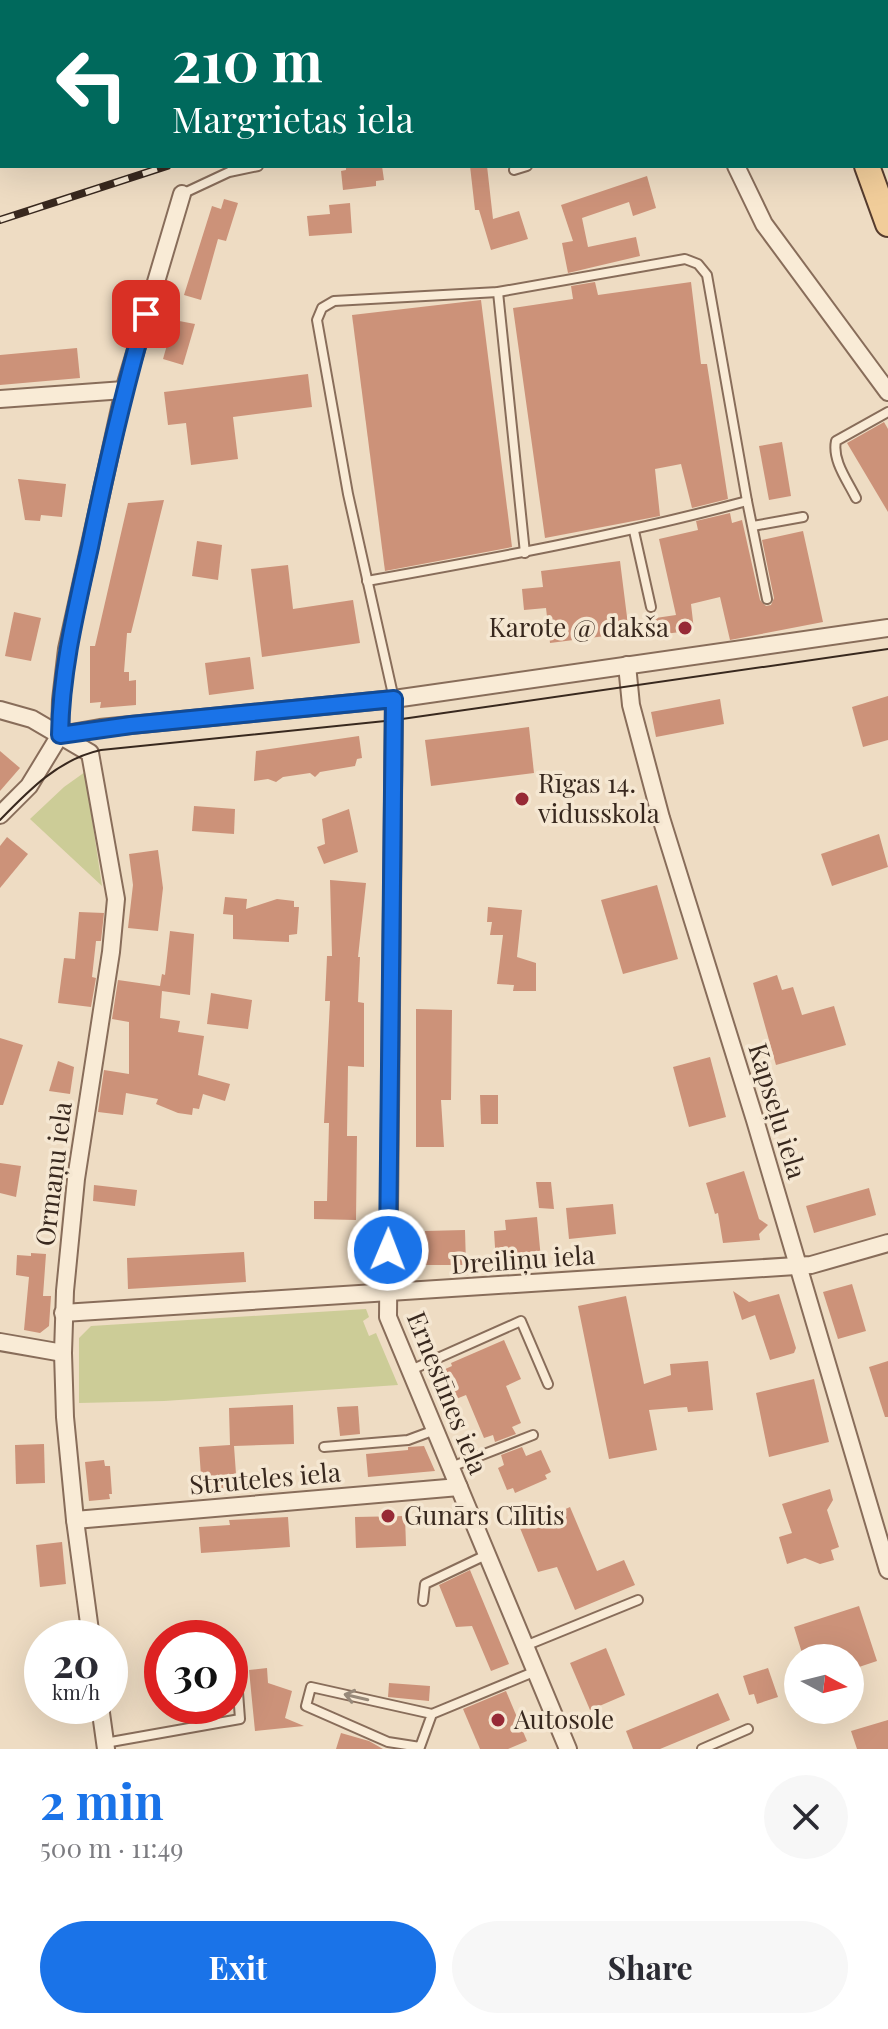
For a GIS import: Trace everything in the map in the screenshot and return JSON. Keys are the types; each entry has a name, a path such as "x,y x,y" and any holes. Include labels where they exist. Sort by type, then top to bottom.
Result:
{"main road":[{"path":"868,168 888,224"}],"street":[{"path":"737,168 764,224 888,392"},
{"path":"0,815 29,786 60,735 67,649 124,390 182,194"},
{"path":"0,399 124,390"},
{"path":"60,735 394,699 888,628"},
{"name":"Kapseļu iela","path":"627,665 631,705 661,818 746,1091 888,1570"},
{"name":"Ernestīnes iela","path":"394,699 388,1317 568,1749"},
{"name":"Ormaņu iela","path":"0,710 32,719 90,753 116,899 111,952 76,1179 63,1313 65,1417 89,1620"},
{"name":"Dreiliņu iela","path":"63,1313 814,1265 888,1243"},
{"path":"0,1342 63,1353"},
{"name":"Struteles iela","path":"75,1520 459,1487"},
{"path":"103,1724 106,1746"}],"lane":[{"path":"182,194 229,172 248,168"},
{"path":"514,170 520,168"},
{"path":"394,699 348,494 317,320 322,308 334,301 498,292 685,259 698,264 707,275 767,599"},
{"path":"498,292 525,553"},
{"path":"856,498 836,458 836,441 888,412"},
{"path":"367,581 634,531 747,501"},
{"path":"753,526 803,517"},
{"path":"634,531 651,607"},
{"path":"411,1370 521,1321 548,1384"},
{"path":"324,1447 408,1440 435,1430"},
{"path":"451,1467 533,1435"},
{"path":"423,1601 425,1584 487,1555"},
{"path":"525,1646 638,1600"},
{"path":"432,1714 420,1747 388,1742 306,1706 311,1687 432,1714 536,1671"},
{"path":"106,1746 215,1724"},
{"path":"702,1749 748,1729"}],"green space":[{"path":"85,772 102,886 30,819"},
{"path":"366,1309 369,1317 363,1321 369,1336 376,1333 398,1385 164,1401 79,1403 79,1338 91,1326"}],"building":[{"path":"382,168 384,180 376,181 376,186 343,190 341,171"},
{"path":"470,168 487,168 493,219 519,211 528,239 491,250 479,210 475,210"},
{"path":"647,176 656,208 633,216 629,202 582,218 588,247 636,237 640,256 568,273 562,243 573,241 561,205"},
{"path":"224,199 238,203 226,241 218,239 201,300 184,295 212,206 221,209"},
{"path":"350,203 352,233 309,236 307,216 330,214 329,205"},
{"path":"595,282 598,295 691,282 701,364 707,364 728,499 692,508 681,464 655,469 660,516 545,538 513,308 573,299 571,286"},
{"path":"481,300 512,547 385,571 352,315"},
{"path":"174,320 195,324 183,365 163,359"},
{"path":"77,348 80,378 0,385 0,355"},
{"path":"308,374 312,407 233,417 238,459 191,465 186,423 168,425 164,392"},
{"path":"884,422 888,429 888,512 847,443"},
{"path":"782,442 791,496 769,500 759,446"},
{"path":"18,479 66,484 62,517 41,515 40,521 25,520"},
{"path":"164,500 131,633 127,633 124,672 129,672 129,681 136,680 136,705 100,708 101,702 90,703 90,646 95,646 128,503"},
{"path":"730,513 732,523 742,520 760,600 766,606 771,605 774,598 762,540 803,531 823,622 730,640 720,597 691,604 694,630 651,636 649,619 676,615 659,539 698,530 696,521"},
{"path":"197,541 222,545 218,580 192,576"},
{"path":"620,561 629,633 550,643 546,608 524,610 522,589 543,587 541,571"},
{"path":"288,565 293,609 353,600 360,643 262,657 251,569"},
{"path":"14,612 41,618 31,661 5,656"},
{"path":"250,657 254,689 209,695 205,663"},
{"path":"888,696 888,740 863,747 852,707"},
{"path":"720,699 724,724 656,737 651,712"},
{"path":"529,727 534,773 431,786 425,740"},
{"path":"359,736 362,758 357,759 355,766 320,772 315,777 310,773 283,777 276,782 268,779 254,781 256,751"},
{"path":"0,751 20,768 0,791"},
{"path":"194,806 235,809 234,834 192,831"},
{"path":"349,809 358,852 324,864 317,847 325,844 322,819"},
{"path":"879,834 888,867 832,886 821,854"},
{"path":"7,837 28,854 0,888 0,846"},
{"path":"158,850 163,888 158,931 128,928 133,885 129,854"},
{"path":"330,880 366,883 358,957 358,1002 364,1003 364,1067 348,1066 347,1136 357,1136 356,1220 314,1219 314,1201 327,1201 329,1123 324,1123 330,1001 325,1001 327,956 332,956"},
{"path":"657,885 678,959 623,974 601,900"},
{"path":"225,897 247,899 246,909 277,899 294,901 294,907 299,907 297,934 289,935 289,942 233,939 233,915 223,914"},
{"path":"488,907 522,910 517,957 536,963 536,991 513,991 514,985 497,984 503,935 490,935 492,922 487,922"},
{"path":"79,912 104,913 101,941 96,941 92,977 96,978 91,1007 58,1003 64,958 75,959"},
{"path":"170,931 194,934 190,995 162,991 160,1018 180,1021 178,1032 204,1036 198,1075 230,1084 225,1101 203,1094 199,1109 193,1108 192,1115 156,1104 158,1099 126,1093 123,1115 98,1112 104,1070 129,1074 129,1022 112,1019 118,980 160,986 162,974 165,975"},
{"path":"777,975 782,990 793,987 802,1015 834,1006 846,1045 776,1065 753,983"},
{"path":"211,993 252,1000 248,1029 207,1024"},
{"path":"416,1009 452,1010 451,1100 441,1100 444,1147 416,1147"},
{"path":"0,1038 23,1045 3,1105 0,1105"},
{"path":"710,1057 726,1117 689,1127 673,1067"},
{"path":"58,1061 74,1067 70,1094 49,1091"},
{"path":"480,1095 498,1095 498,1124 481,1124"},
{"path":"0,1163 21,1166 16,1197 0,1193"},
{"path":"744,1171 759,1219 768,1225 759,1234 760,1240 723,1243 718,1213 715,1214 706,1183"},
{"path":"536,1182 551,1182 554,1209 539,1208"},
{"path":"94,1185 137,1190 135,1206 93,1201"},
{"path":"869,1188 876,1215 814,1233 806,1206"},
{"path":"613,1204 616,1234 569,1239 566,1208"},
{"path":"537,1217 541,1259 496,1263 494,1231 506,1230 505,1220"},
{"path":"465,1230 466,1265 425,1265 425,1231"},
{"path":"244,1252 246,1282 128,1289 127,1258"},
{"path":"31,1253 46,1254 43,1296 51,1296 49,1326 40,1333 24,1330 29,1277 16,1275 17,1255 31,1256"},
{"path":"852,1284 866,1331 838,1339 823,1292"},
{"path":"733,1291 749,1302 779,1294 796,1348 794,1353 770,1360 755,1315 742,1320"},
{"path":"626,1296 644,1384 671,1375 670,1364 708,1361 713,1410 688,1412 687,1407 649,1410 657,1450 609,1459 578,1306"},
{"path":"504,1340 521,1379 506,1386 521,1423 512,1427 516,1434 495,1442 493,1435 484,1438 466,1395 446,1403 434,1374 452,1366 451,1363"},
{"path":"888,1361 888,1417 885,1417 869,1367"},
{"path":"814,1379 829,1442 769,1457 756,1393"},
{"path":"293,1405 294,1444 234,1446 237,1488 202,1491 199,1447 230,1445 229,1408"},
{"path":"358,1406 360,1434 340,1436 337,1407"},
{"path":"44,1444 45,1483 16,1484 15,1445"},
{"path":"424,1446 435,1471 368,1477 366,1454"},
{"path":"522,1447 526,1456 541,1450 551,1472 545,1475 547,1479 515,1493 513,1488 507,1490 498,1468 504,1465 501,1455"},
{"path":"104,1460 105,1466 110,1466 112,1494 109,1494 110,1499 89,1501 85,1462"},
{"path":"830,1489 833,1500 827,1510 839,1547 831,1550 834,1560 820,1564 805,1558 787,1564 779,1537 792,1533 782,1504"},
{"path":"570,1507 597,1571 624,1560 635,1585 575,1610 557,1567 538,1572 520,1528"},
{"path":"405,1516 406,1546 356,1548 355,1517"},
{"path":"288,1517 290,1547 201,1553 199,1527 230,1525 229,1520"},
{"path":"62,1542 66,1584 40,1587 36,1545"},
{"path":"470,1570 509,1664 491,1671 472,1626 456,1627 439,1585"},
{"path":"859,1606 877,1661 864,1665 864,1644 799,1644 794,1627"},
{"path":"606,1648 625,1695 590,1710 570,1663"},
{"path":"267,1668 268,1683 292,1691 285,1718 304,1726 255,1731 249,1670"},
{"path":"768,1668 778,1697 757,1704 754,1694 749,1695 743,1676"},
{"path":"389,1683 430,1686 429,1701 388,1697"},
{"name":"Autosole","path":"506,1691 527,1741 508,1749 480,1749 463,1709"},
{"path":"718,1693 730,1720 660,1749 633,1749 626,1731"},
{"path":"888,1720 888,1749 857,1749 851,1731"},
{"path":"341,1733 369,1741 383,1749 336,1749"}],"tram line":[{"path":"0,820 58,768 101,750 395,720 888,649"}],"railway":[{"path":"0,220 161,168"}],"place":[{"name":"Karote @ dakša","path":"685,628"},
{"name":"Rīgas 14. vidusskola","path":"522,799"},
{"name":"Gunārs Cīlītis","path":"388,1516"},
{"name":"Autosole","path":"498,1720"}],"route":[{"path":"146,314 124,390 67,649 60,735 394,699 388,1250"}]}
